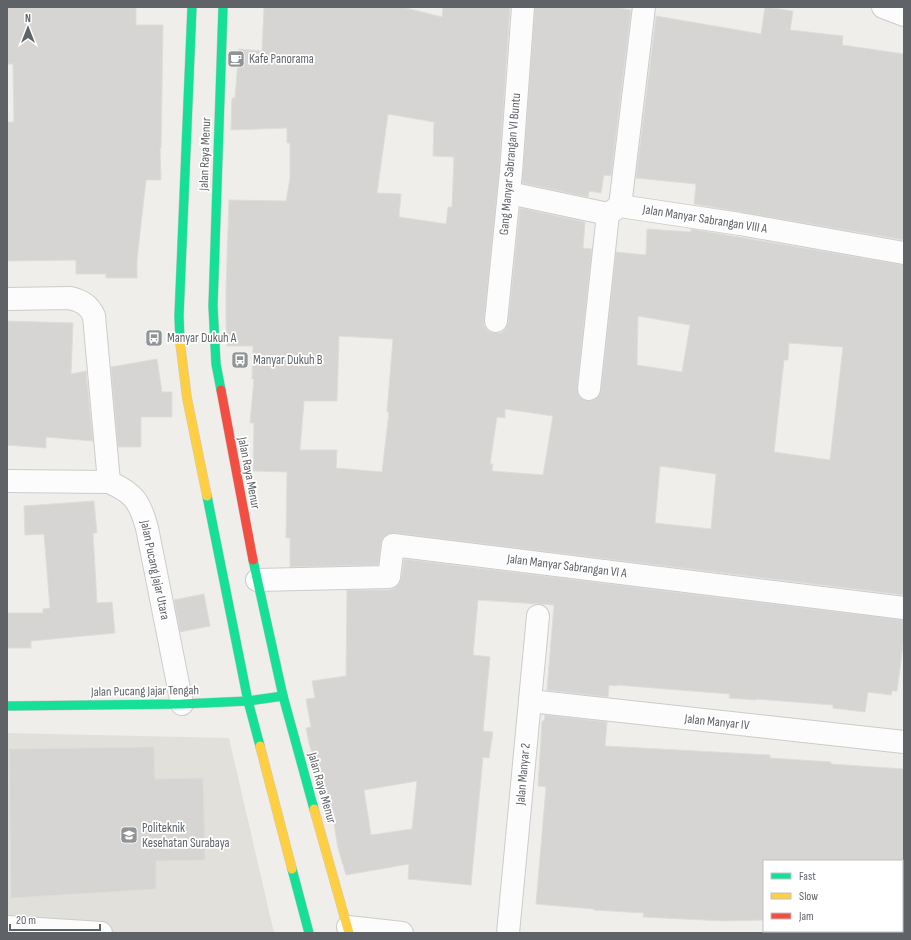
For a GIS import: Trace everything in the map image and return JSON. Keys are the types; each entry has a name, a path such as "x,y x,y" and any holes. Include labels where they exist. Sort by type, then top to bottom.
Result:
{"main road":[{"name":"Jalan Raya Menur","path":"192,7 180,270 180,342 187,398 248,701 309,933"},
{"name":"Jalan Raya Menur","path":"223,7 214,258 213,341 220,390 257,580 283,696 349,930"},
{"name":"Jalan Pucang Jajar Tengah","path":"7,706 182,704 248,701 283,696"}],"street":[{"name":"Gang Manyar Sabrangan VI Buntu","path":"496,321 523,7"},
{"path":"589,390 644,7"},
{"path":"883,7 904,15"},
{"name":"Jalan Manyar Sabrangan VIII A","path":"508,193 614,210 740,224 904,253"},
{"path":"7,299 70,298 88,305 92,310 94,316 109,482"},
{"name":"Jalan Pucang Jajar Utara","path":"7,481 109,482 131,494 142,511 147,528 182,704"},
{"name":"Jalan Manyar Sabrangan VI A","path":"257,580 389,577 393,544 904,608"},
{"name":"Jalan Manyar 2","path":"508,933 538,616"},
{"name":"Jalan Manyar IV","path":"530,701 904,742"},
{"path":"7,927 101,933"},
{"path":"349,930 402,933"}],"shaded area":[{"name":"Politeknik Kesehatan Surabaya","path":"7,733 229,738 274,933 7,933"}],"building":[{"path":"7,7 136,7 136,25 163,25 160,148 161,180 146,180 137,260 137,278 106,278 106,274 76,274 76,260 7,261 7,122 14,122 13,64 7,64"},
{"path":"264,7 402,7 442,17 443,7 510,7 499,171 484,326 488,331 501,333 506,329 508,323 520,208 585,222 583,248 592,249 577,388 578,394 582,399 588,401 594,400 599,396 601,390 616,252 646,255 647,229 691,232 691,229 904,265 904,595 395,533 388,534 383,538 378,565 290,567 290,538 286,538 287,472 253,471 254,423 250,423 254,379 252,379 253,346 227,346 226,287 229,200 286,201 290,179 290,143 287,143 287,128 231,130 232,98 235,98 239,49 262,51","holes":["388,114 434,122 433,156 454,157 452,207 448,207 446,224 399,217 401,194 377,193","638,316 690,325 682,372 637,365","339,336 393,339 387,412 389,412 382,472 336,468 337,450 300,450 304,401 337,401","789,343 843,347 830,460 774,452 784,360 788,360","505,409 553,416 543,475 492,471 493,464 490,464 497,417 505,418","660,466 716,474 711,529 655,523"]},
{"path":"535,7 613,7 631,10 611,176 604,175 601,193 589,191 588,197 522,183"},
{"path":"765,7 793,11 790,30 843,36 842,45 904,54 904,240 694,204 696,184 636,178 656,16 761,34"},
{"path":"7,321 73,323 71,374 86,371 93,441 46,437 46,448 7,445"},
{"path":"157,359 162,392 172,392 172,417 141,417 141,447 118,447 111,367"},
{"path":"94,501 97,533 93,533 97,603 112,602 115,633 31,641 31,648 7,648 7,613 43,613 43,609 50,608 44,534 25,535 24,506"},
{"path":"404,559 904,620 904,637 897,691 892,691 891,695 868,692 865,712 833,708 833,705 729,698 730,694 617,685 609,685 608,697 547,690 554,605 478,600 473,655 490,657 483,731 493,732 489,758 483,757 471,885 408,879 409,864 346,875 338,848 329,795 326,796 322,773 318,774 309,743 306,728 311,727 306,699 315,698 312,681 346,676 347,590 389,590 395,588 401,579","holes":["417,781 412,829 371,835 364,790"]},
{"path":"204,594 210,626 180,632 174,600"},
{"path":"545,715 607,722 605,746 770,755 770,758 904,769 904,861 763,860 763,920 725,921 643,917 644,913 536,904 546,787 538,786 542,721 544,721"},
{"path":"154,747 155,779 203,778 205,860 156,861 156,889 11,898 9,749"}],"traffic: fast":[{"path":"180,342 179,316 192,7"},
{"path":"221,390 216,364 213,306 223,7"},
{"path":"207,496 248,701 260,746"},
{"path":"253,560 283,696 314,809"},
{"path":"7,706 182,704 248,701 283,696"},
{"path":"292,869 309,933"}],"traffic: slow":[{"path":"180,342 187,398 207,496"},
{"path":"260,746 292,869"},
{"path":"314,809 349,933"}],"traffic: jam":[{"path":"221,390 253,560"}],"place":[{"name":"Kafe Panorama","path":"236,59"},
{"name":"Manyar Dukuh A","path":"154,338"},
{"name":"Manyar Dukuh B","path":"240,360"},
{"name":"Politeknik Kesehatan Surabaya","path":"129,835"}]}
